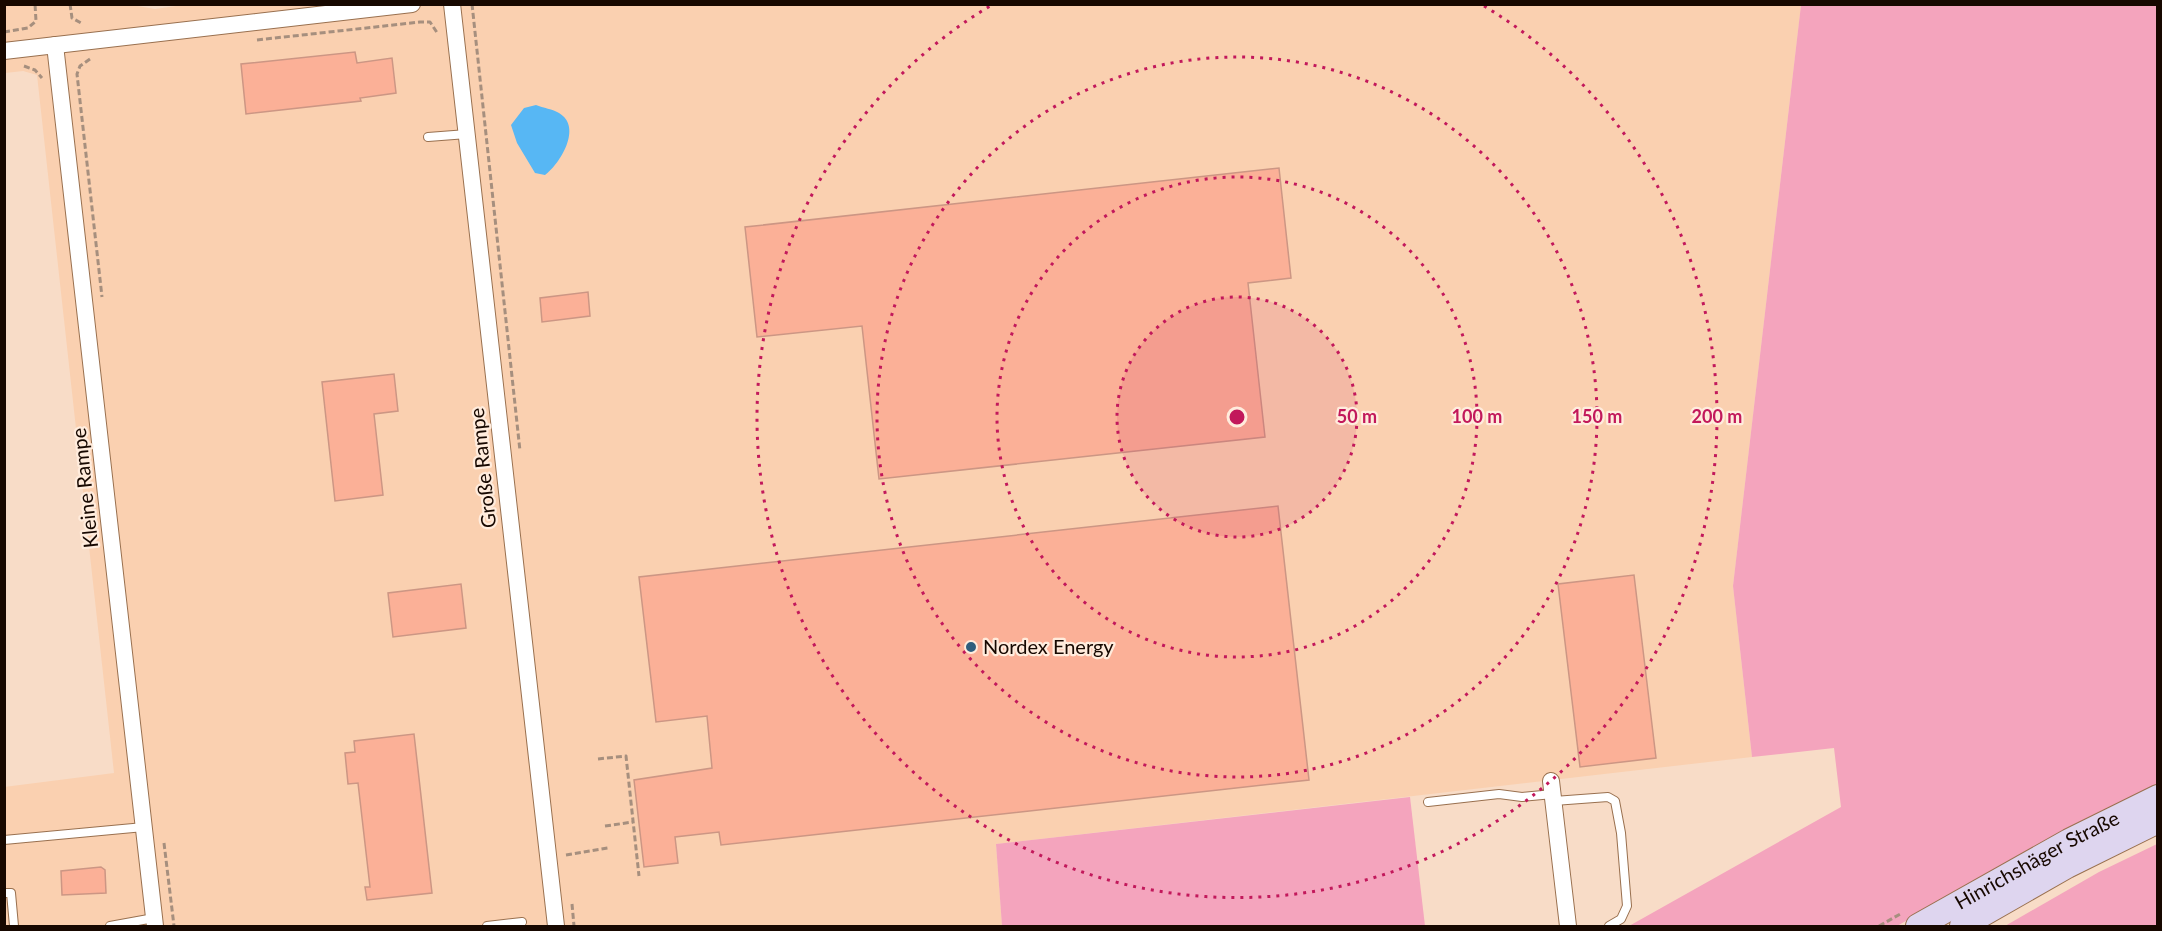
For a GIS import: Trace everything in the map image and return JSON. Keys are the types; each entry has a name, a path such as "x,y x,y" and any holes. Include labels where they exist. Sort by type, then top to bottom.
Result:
{"main road":[{"name":"Hinrichshäger Straße","path":"1918,927 2070,841 2157,797"},
{"name":"Hinrichshäger Straße","path":"1962,927 2067,866 2157,821"}],"street":[{"path":"4,51 412,4"},
{"name":"Große Rampe","path":"452,4 556,927"},
{"name":"Kleine Rampe","path":"56,45 155,922"},
{"path":"1553,792 1568,927"}],"lane":[{"path":"428,138 467,134"},
{"path":"1428,802 1499,794 1522,797 1553,792 1608,797 1615,801 1619,817 1627,906 1621,919 1609,927"},
{"path":"4,840 144,827"},
{"path":"4,893 11,893 14,927"},
{"path":"108,926 155,922"},
{"path":"488,927 522,922"}],"path":[{"path":"4,32 33,26 36,21 35,4"},
{"path":"70,4 72,18 83,24"},
{"path":"472,4 521,459"},
{"path":"420,22 430,22 439,36"},
{"path":"77,74 80,66 91,58"},
{"path":"31,68 42,78"},
{"path":"598,759 626,756 639,876"},
{"path":"605,826 633,822"},
{"path":"567,866 566,855 608,848"},
{"path":"571,902 574,927"}],"shaded area":[{"path":"126,4 155,9 190,4 1801,5 1733,586 1752,757 996,844 1002,926 5,926 4,787 114,773 37,75 23,71 5,73 5,5"},
{"path":"1801,5 2157,5 2157,786 2066,830 1897,926 1629,926 1841,807 1834,748 1752,757 1733,586"},
{"path":"1410,797 1425,926 1002,926 996,844"},
{"path":"2157,844 2157,926 2005,926 2099,872"}],"water":[{"path":"536,105 559,113 566,119 569,127 567,145 557,163 545,175 535,173 517,143 511,125 524,108"}],"building":[{"path":"355,52 357,63 392,58 396,93 360,98 361,101 246,114 241,64"},
{"path":"1279,168 1291,278 1248,283 1265,437 879,479 862,326 757,337 745,227"},
{"path":"588,292 590,316 542,322 540,298"},
{"path":"394,374 398,411 374,414 383,495 335,501 322,382"},
{"name":"Nordex Energy","path":"1278,506 1309,780 721,845 719,832 675,837 678,863 644,867 634,780 712,768 707,716 656,722 639,577"},
{"path":"1634,575 1656,758 1580,767 1558,584"},
{"path":"461,584 466,628 393,637 388,593"},
{"path":"414,734 432,893 367,900 365,887 370,887 358,783 348,784 345,753 355,752 354,741"},
{"path":"101,867 105,870 106,893 62,895 61,871"}],"place":[{"name":"Nordex Energy","path":"971,647"}]}
